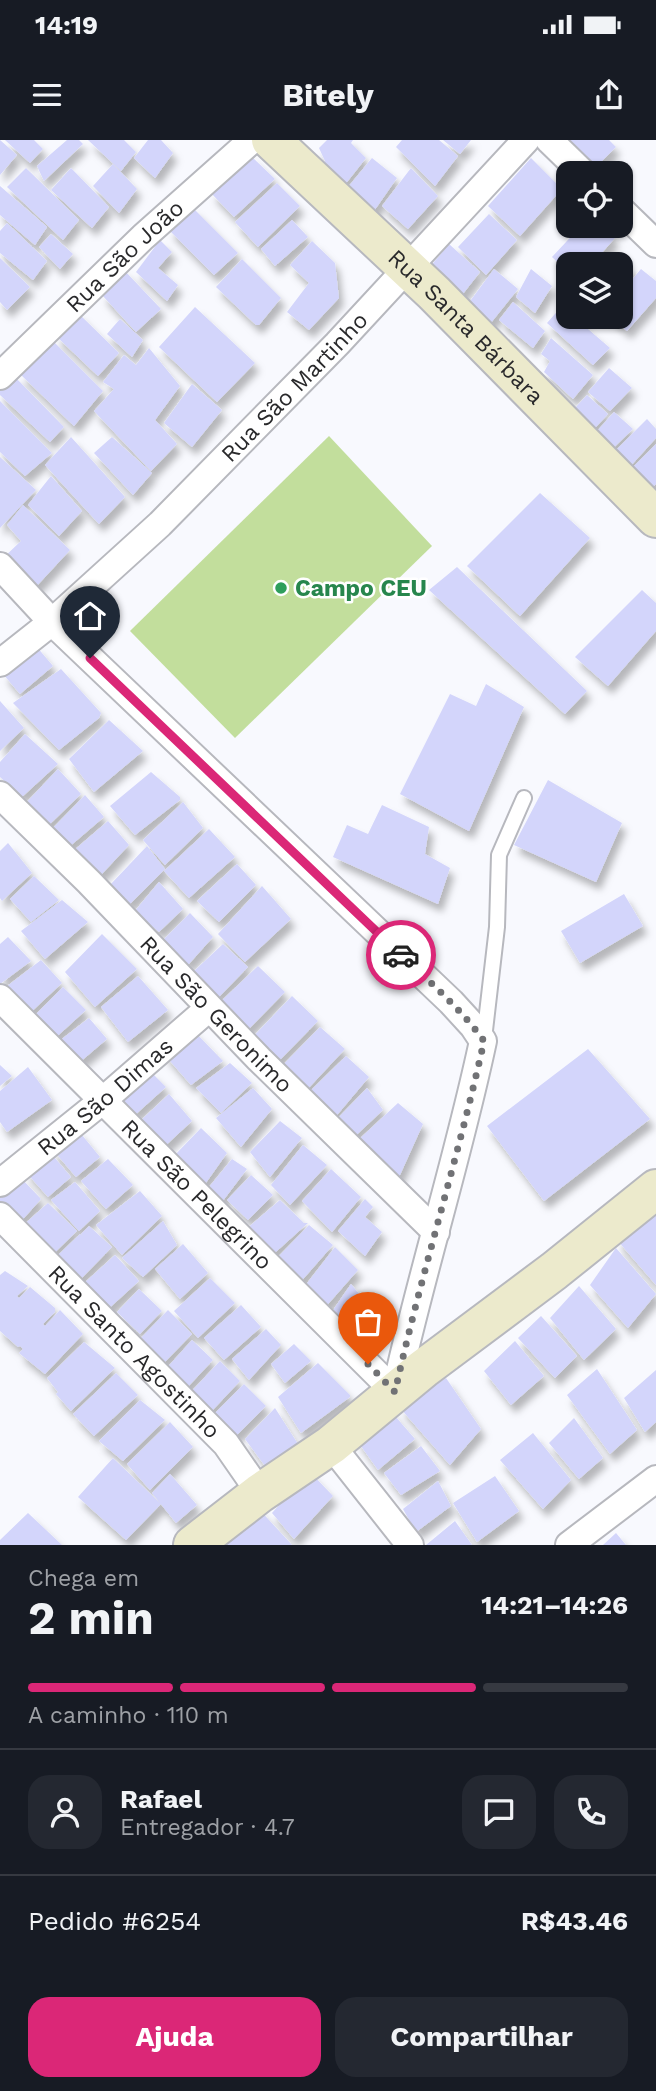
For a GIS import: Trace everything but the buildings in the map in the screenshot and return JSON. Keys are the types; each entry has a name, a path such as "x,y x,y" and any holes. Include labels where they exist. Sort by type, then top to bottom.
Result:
{"street":[{"name":"Rua São João","path":"0,376 143,237 253,140"},
{"name":"Rua Santa Bárbara","path":"271,140 408,267 656,518"},
{"name":"Rua São Martinho","path":"0,663 52,622 160,524 337,344 526,140"},
{"path":"549,140 571,161"},
{"path":"633,222 656,244"},
{"path":"0,566 52,622 450,1002 484,1041 409,1327 395,1392"},
{"name":"Rua São Geronimo","path":"0,795 89,882 209,1008 436,1232"},
{"name":"Rua São Pelegrino","path":"0,998 395,1392"},
{"name":"Rua São Dimas","path":"0,1183 102,1101 209,1008"},
{"path":"193,1545 260,1493 331,1445 423,1369 554,1272 656,1189"},
{"name":"Rua Santo Agostinho","path":"0,1216 226,1444 260,1493"},
{"path":"331,1445 410,1545"},
{"path":"569,1545 656,1479"}],"lane":[{"path":"484,1041 496,927 499,855 524,798"}],"green space":[{"name":"Campo CEU","path":"329,436 432,546 235,738 130,631"}],"way so far":[{"path":"368,1364 395,1392 409,1327 484,1041 450,1002 401,955"}],"place":[{"name":"Campo CEU","path":"281,588"}],"route":[{"path":"90,658 401,955"}]}
